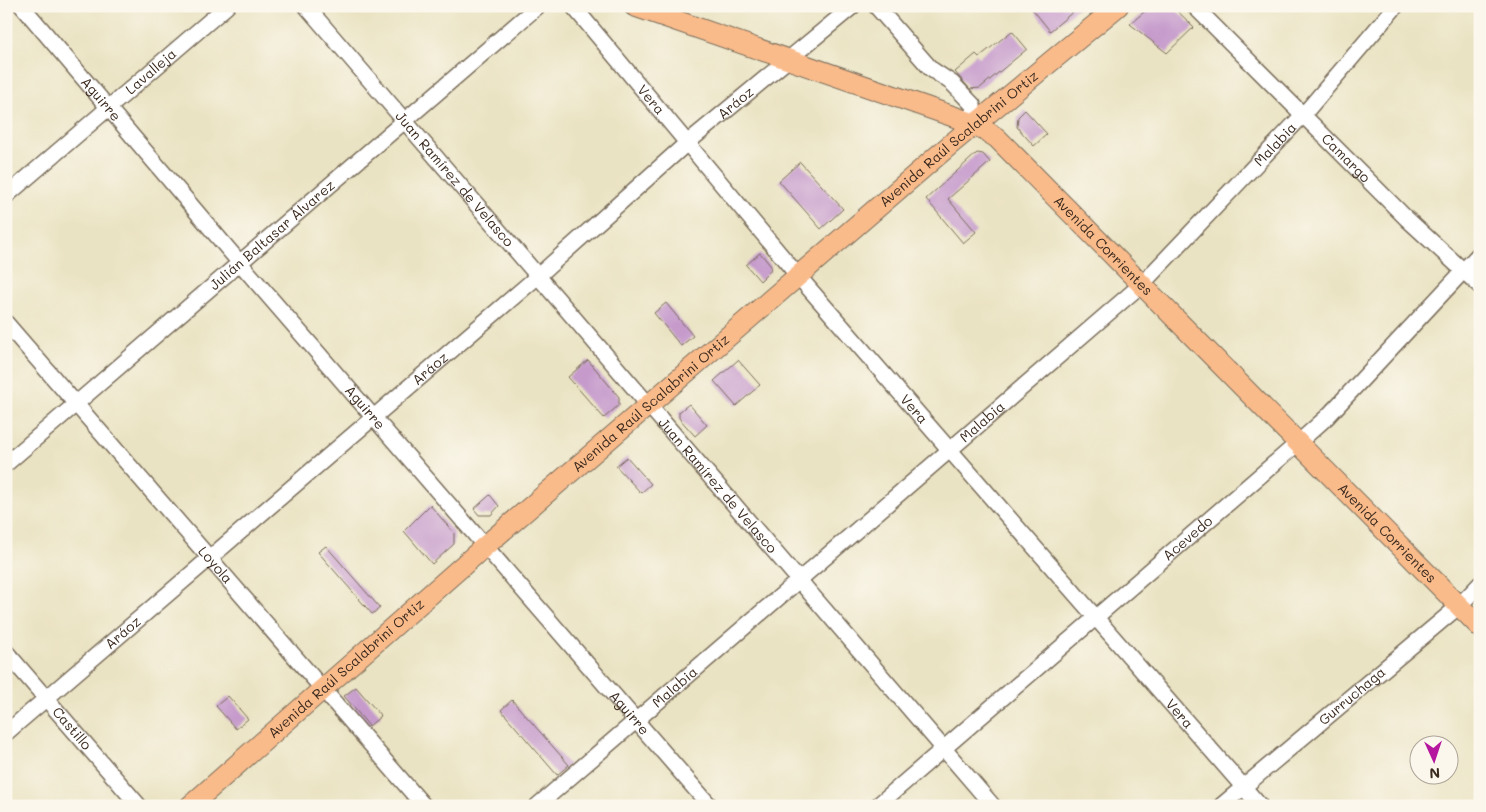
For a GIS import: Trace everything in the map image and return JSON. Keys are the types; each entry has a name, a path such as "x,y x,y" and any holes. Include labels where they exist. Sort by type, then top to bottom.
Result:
{"main road":[{"name":"Avenida Corrientes","path":"634,6 975,124 998,138 1480,627"},
{"name":"Avenida Raúl Scalabrini Ortiz","path":"190,806 484,547 649,407 975,124 1118,6"}],"street":[{"name":"Aguirre","path":"22,6 240,263 375,416 484,547 710,806"},
{"name":"Lavalleja","path":"6,196 227,6"},
{"name":"Juan Ramírez de Velasco","path":"306,6 993,806"},
{"name":"Julián Baltasar Álvarez","path":"6,464 78,404 538,6"},
{"name":"Vera","path":"573,6 799,277 1260,806"},
{"name":"Aráoz","path":"6,733 538,276 687,144 853,6"},
{"path":"876,6 931,69 952,83 973,105 975,124"},
{"name":"Camargo","path":"1194,6 1406,218 1480,286"},
{"name":"Malabia","path":"537,806 1142,284 1304,114 1396,6"},
{"name":"Acevedo","path":"877,806 1298,443 1326,417 1480,253"},
{"name":"Loyola","path":"6,323 424,806"},
{"name":"Gurruchaga","path":"1221,806 1459,606 1480,584"},
{"name":"Castillo","path":"6,652 139,806"}],"building":[{"path":"1030,6 1080,6 1050,31"},
{"path":"1151,6 1172,6 1194,27 1167,53 1130,24"},
{"path":"1012,31 1027,49 980,88 970,89 955,72 976,54 979,57"},
{"path":"1025,110 1047,134 1034,146 1017,127 1018,117"},
{"path":"977,153 983,154 990,162 948,199 976,232 963,243 926,199"},
{"path":"800,162 843,209 821,229 779,181"},
{"path":"760,253 771,266 770,271 760,281 746,265"},
{"path":"666,303 693,336 681,346 654,313"},
{"path":"588,360 619,397 619,405 604,418 568,377"},
{"path":"738,360 760,385 736,406 714,381"},
{"path":"689,404 707,425 695,436 679,418 679,412"},
{"path":"627,457 651,484 641,493 616,466"},
{"path":"490,495 499,506 491,515 479,515 474,509"},
{"path":"430,505 454,533 454,544 432,564 404,531"},
{"path":"326,546 380,608 372,614 318,552"},
{"path":"356,687 381,716 369,726 344,696"},
{"path":"228,696 248,719 236,729 216,706"},
{"path":"512,700 569,765 557,775 501,710"}]}
